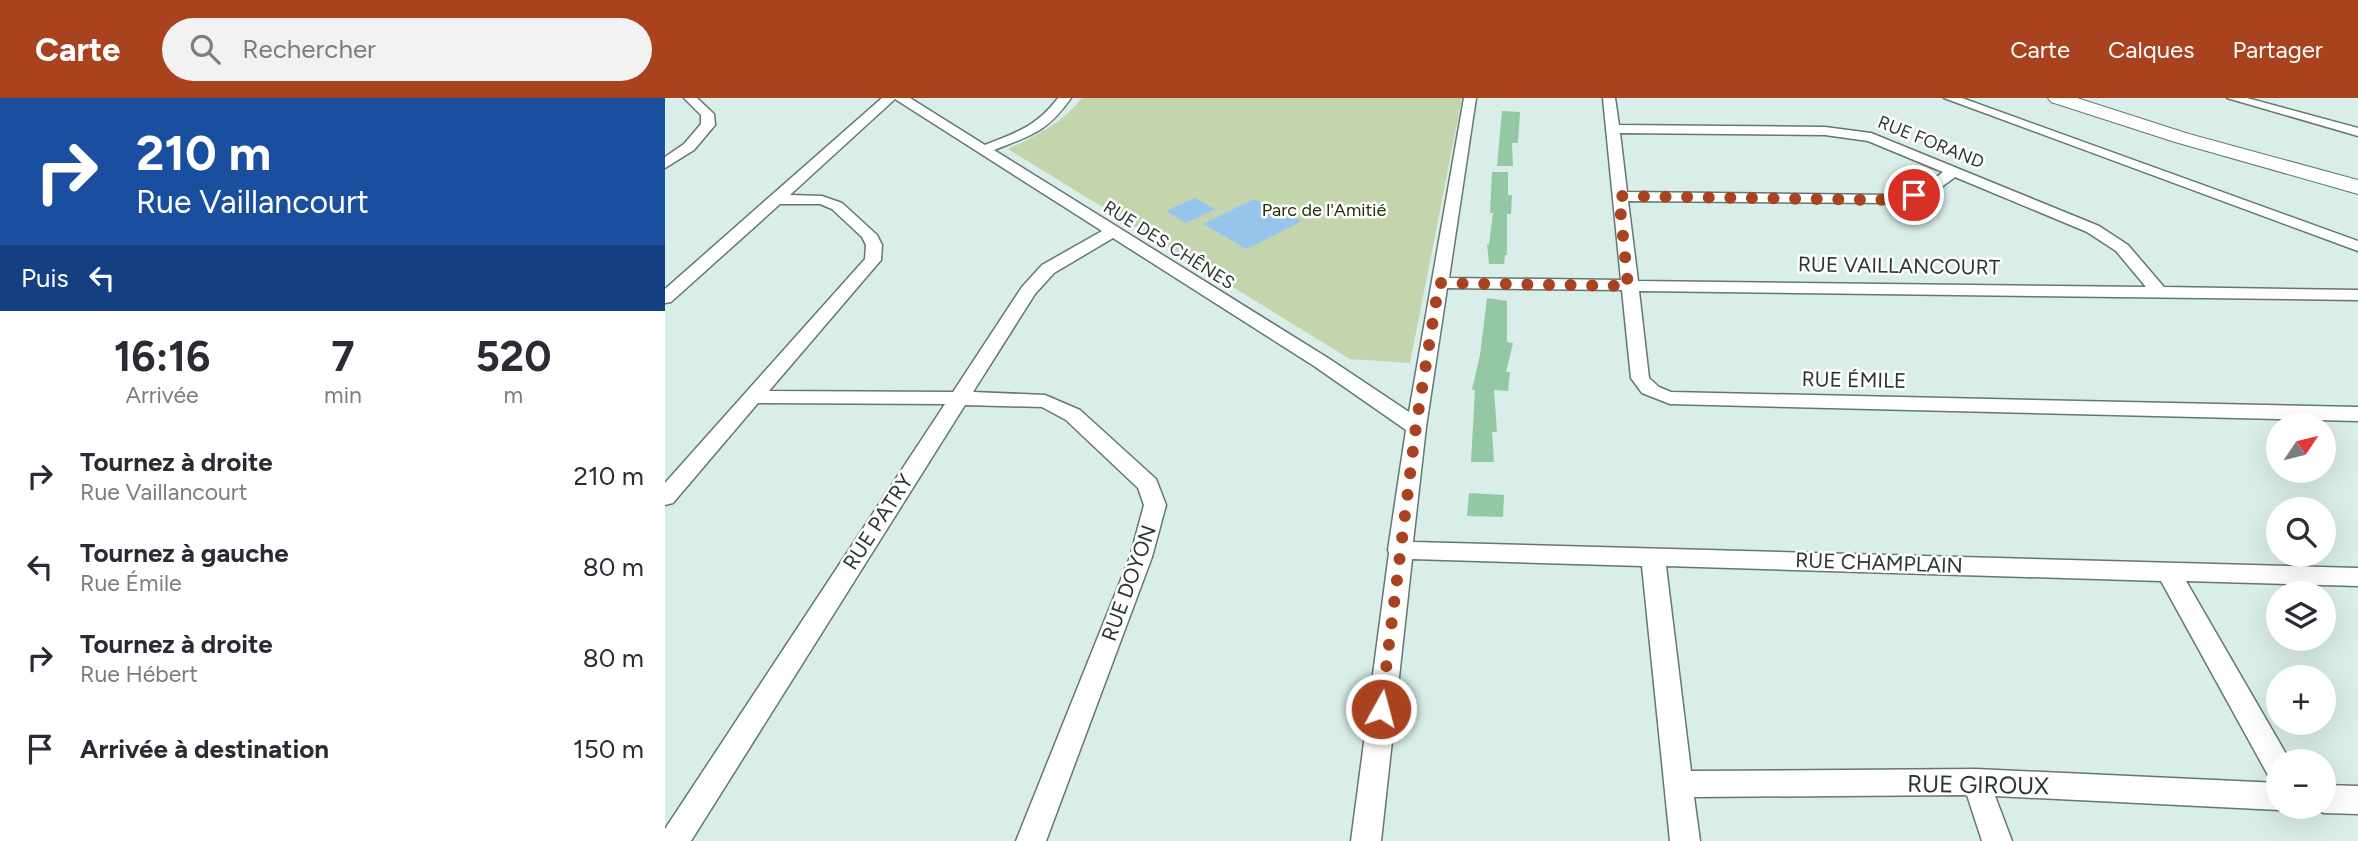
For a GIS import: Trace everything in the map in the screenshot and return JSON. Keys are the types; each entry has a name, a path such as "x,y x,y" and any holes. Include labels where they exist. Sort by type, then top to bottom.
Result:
{"main road":[{"path":"2058,98 2182,138 2358,187"},
{"path":"2094,98 2180,126 2358,176"}],"street":[{"path":"665,164 689,146 708,125 707,114 690,98"},
{"path":"665,298 890,98"},
{"name":"RUE DES CHÊNES","path":"901,98 1321,362 1416,426"},
{"path":"983,150 1034,130 1048,120 1065,98"},
{"path":"1366,841 1416,426 1470,98"},
{"name":"RUE ÉMILE","path":"1609,98 1640,378 1643,385 1653,393 1670,398 2358,414"},
{"path":"1950,98 2358,246"},
{"path":"2233,98 2358,132"},
{"name":"RUE FORAND","path":"1612,129 1846,132 1882,141 2104,235 2122,248 2159,292"},
{"path":"1619,196 1892,199 1927,191 1953,172"},
{"path":"665,498 873,260 874,251 869,235 837,206 822,200 777,199"},
{"name":"RUE PATRY","path":"674,841 958,398 1038,279 1048,269 1112,232"},
{"name":"RUE VAILLANCOURT","path":"1439,283 2358,295"},
{"name":"RUE DOYON","path":"754,397 1028,400 1062,407 1135,469 1148,484 1155,505 1141,557 1031,841"},
{"name":"RUE CHAMPLAIN","path":"1399,550 2358,577"},
{"path":"1654,557 1685,841"},
{"path":"2168,571 2268,749"},
{"path":"1976,782 1997,841"},
{"name":"RUE GIROUX","path":"1678,784 1976,782 2266,796"},
{"path":"2336,799 2358,800"}],"green space":[{"name":"Parc de l'Amitié","path":"1082,98 1462,98 1410,363 1350,359 1008,149 1048,128 1066,115"}],"water":[{"path":"1195,198 1215,209 1186,223 1166,211"},
{"path":"1254,199 1302,221 1247,249 1203,224"}],"building":[{"path":"1502,111 1520,112 1518,143 1512,143 1513,166 1497,166"},
{"path":"1492,172 1508,172 1508,195 1512,195 1511,214 1507,214 1507,255 1504,264 1489,264 1487,244 1489,245 1493,213 1490,213"},
{"path":"1487,298 1507,301 1507,342 1513,343 1506,372 1510,372 1508,391 1494,390 1497,432 1492,432 1494,462 1471,462 1475,390 1472,390 1480,355"},
{"path":"1469,493 1504,495 1503,517 1467,516"}],"route":[{"path":"1381,709 1399,550 1439,283 1628,286 1619,196 1880,200 1914,195"}]}
